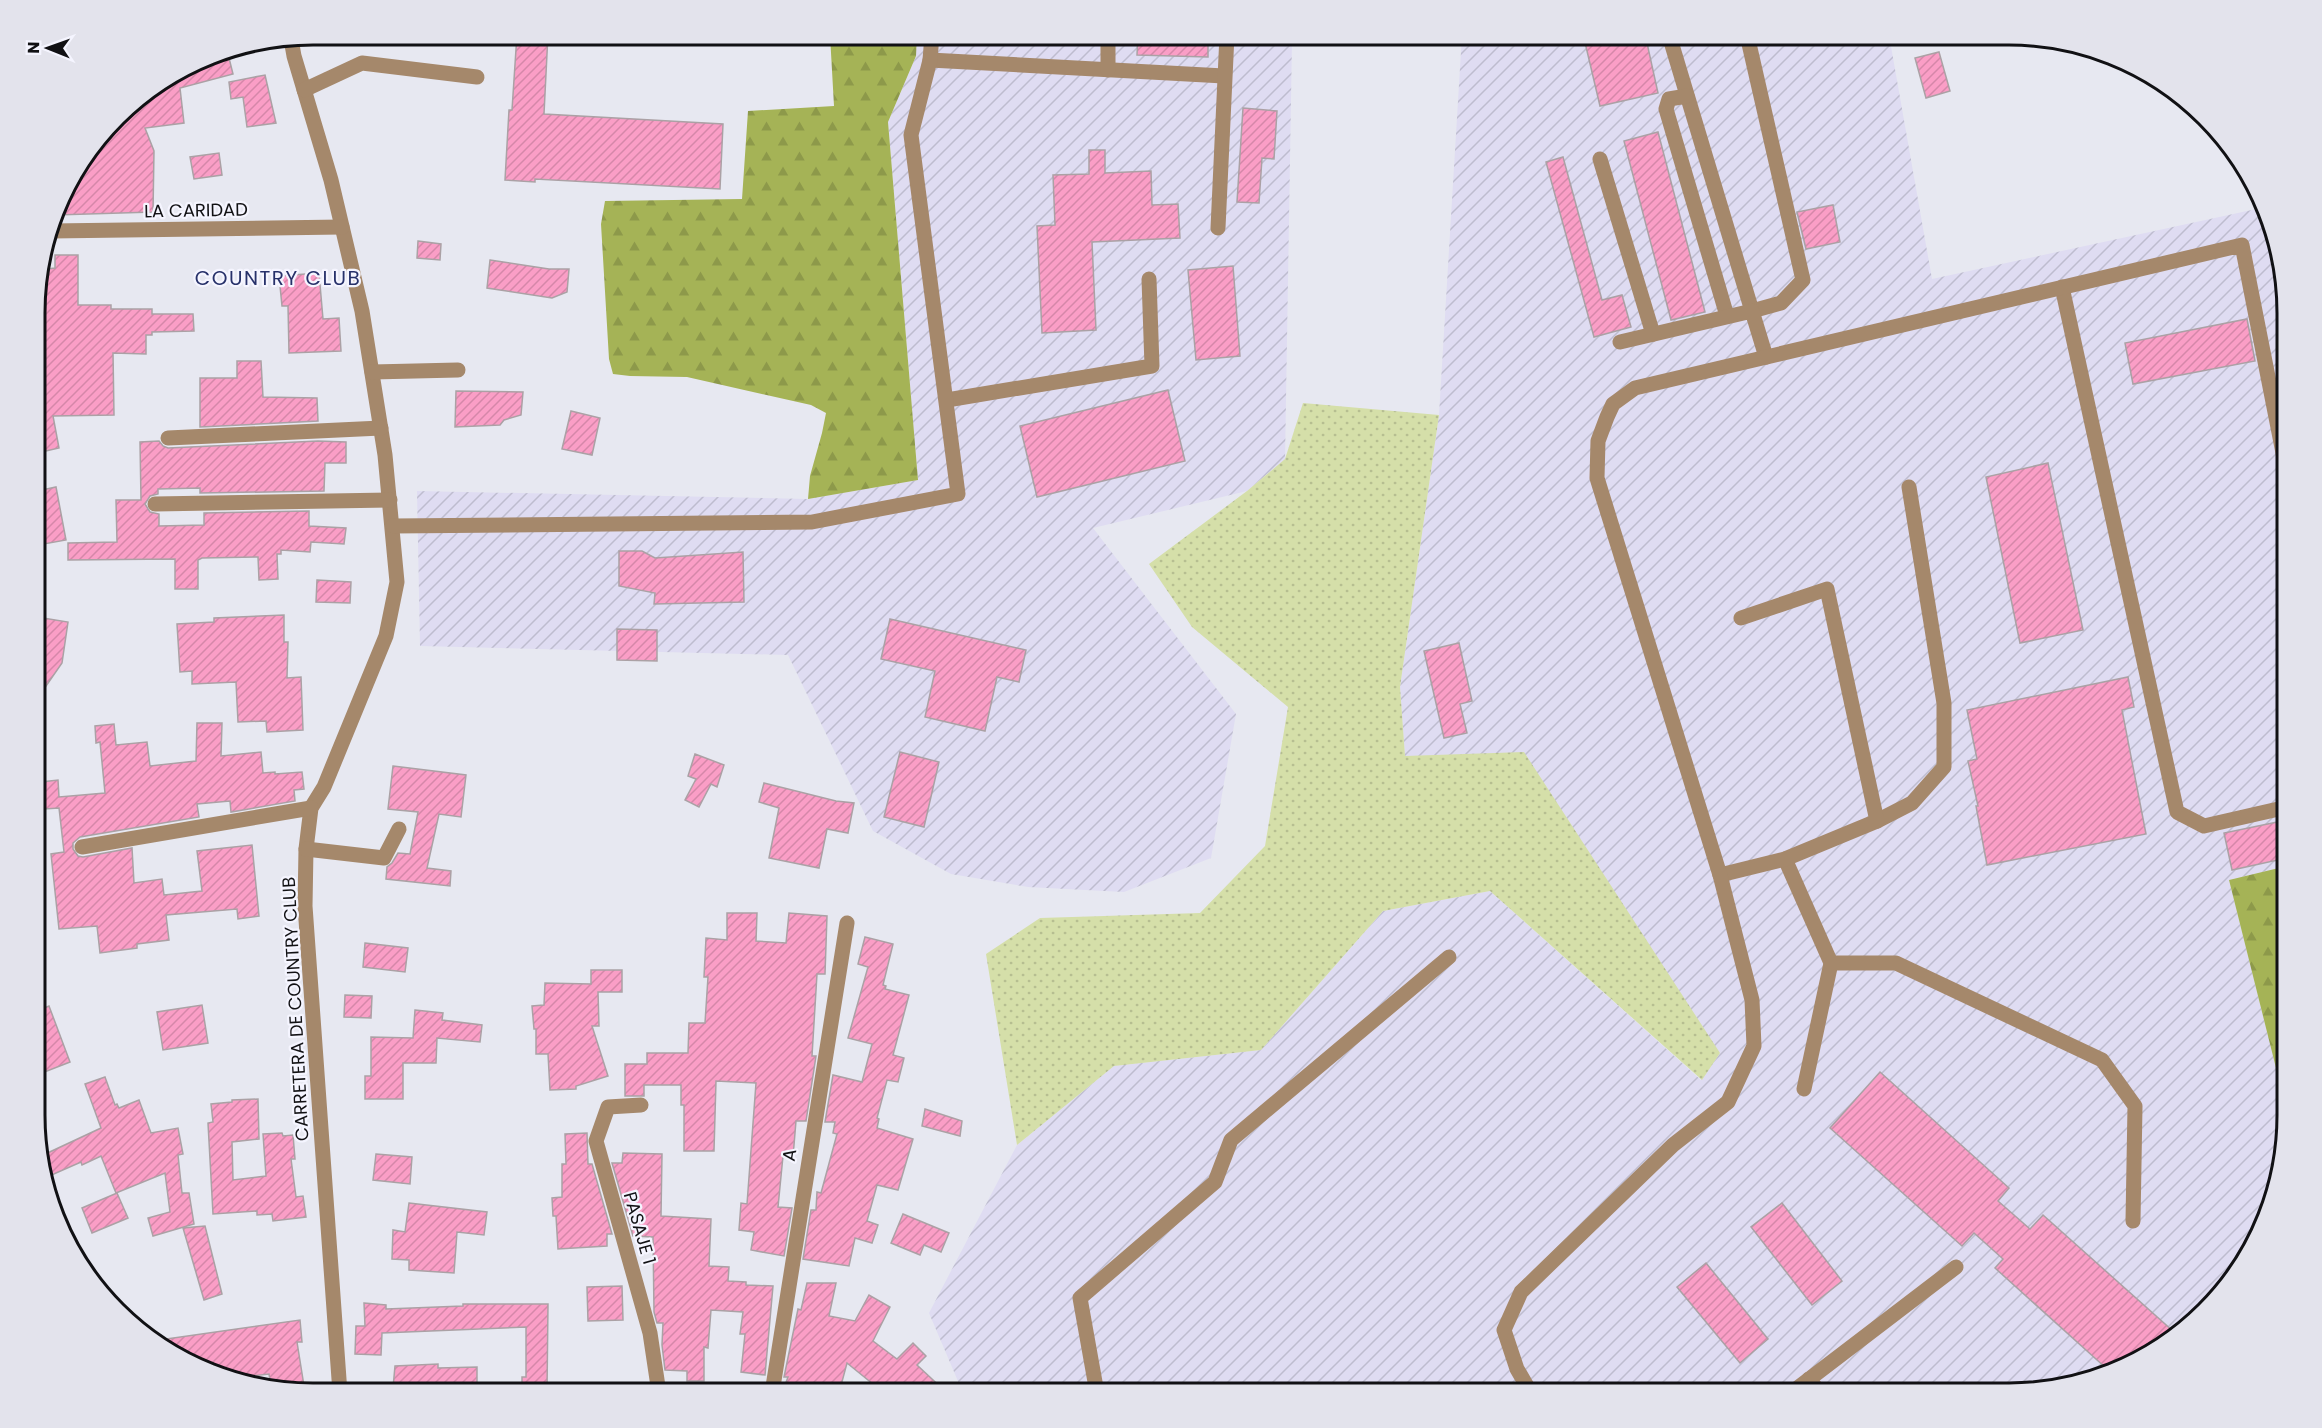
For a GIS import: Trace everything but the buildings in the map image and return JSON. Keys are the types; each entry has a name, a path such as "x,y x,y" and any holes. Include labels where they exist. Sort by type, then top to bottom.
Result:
{"street":[{"path":"393,526 812,522 958,494 911,135 930,60 931,45"},
{"path":"1108,45 1108,70"},
{"path":"1218,228 1226,45"},
{"path":"1672,45 1766,357"},
{"path":"1620,342 1781,303 1803,280 1750,45"},
{"name":"CARRETERA DE COUNTRY CLUB","path":"292,46 331,180 362,311 381,428 393,526 397,582 386,636 324,787 311,808 306,849 305,906 339,1383"},
{"path":"930,60 1224,76"},
{"path":"304,90 362,63 477,77"},
{"path":"1687,96 1669,99 1666,109 1727,316"},
{"path":"1600,159 1653,334"},
{"name":"LA CARIDAD","path":"58,231 342,227"},
{"path":"1525,1383 1517,1369 1504,1330 1521,1292 1673,1145 1728,1102 1754,1046 1752,1000 1720,875 1598,478 1598,441 1613,404 1635,388 2242,245 2277,422"},
{"path":"947,400 1152,366 1149,279"},
{"path":"2062,287 2177,812 2204,826 2277,809"},
{"path":"372,372 458,370"},
{"path":"168,438 381,428"},
{"path":"1720,875 1785,859 1877,820 1912,803 1944,767 1944,703 1910,486"},
{"path":"155,504 390,500"},
{"path":"1741,618 1827,589 1877,820"},
{"path":"82,847 311,808"},
{"path":"306,849 384,858 399,829"},
{"path":"1785,859 1831,963 1804,1089"},
{"name":"A","path":"774,1383 847,923"},
{"path":"1095,1383 1080,1298 1215,1182 1231,1140 1449,957"},
{"path":"1831,963 1896,963 2102,1060 2135,1106 2133,1221"},
{"name":"PASAJE 1","path":"641,1105 608,1107 596,1142 650,1333 658,1383"},
{"path":"1804,1383 1956,1267"},
{"path":"1809,1379 1812,1383"}],"shaded area":[{"path":"917,45 1292,45 1285,459 1247,491 1093,528 1236,714 1211,858 1124,892 1028,887 951,874 873,831 788,655 420,646 417,491 808,499 918,480 888,122 916,56"},
{"path":"1461,45 1891,45 1932,279 2256,209 2272,260 2277,313 2277,868 2229,880 2277,1072 2275,1150 2268,1185 2249,1234 2222,1278 2186,1317 2158,1338 2112,1363 2062,1378 2009,1383 959,1383 929,1313 1017,1145 1114,1066 1261,1050 1383,911 1490,891 1701,1080 1720,1053 1405,756 1400,687 1439,415"}],"green space":[{"path":"831,45 917,45 916,56 888,122 918,480 808,499 810,476 826,413 811,405 687,377 613,374 609,359 601,224 605,201 742,199 748,111 834,106"},
{"path":"1303,403 1439,415 1400,687 1405,756 1524,752 1720,1053 1702,1080 1490,891 1383,911 1261,1050 1114,1066 1017,1145 986,954 1040,918 1200,913 1265,846 1288,707 1192,627 1149,564 1247,491 1285,459"},
{"path":"2277,868 2277,1072 2229,880"}],"district":[{"name":"COUNTRY CLUB","path":"278,278"}]}
